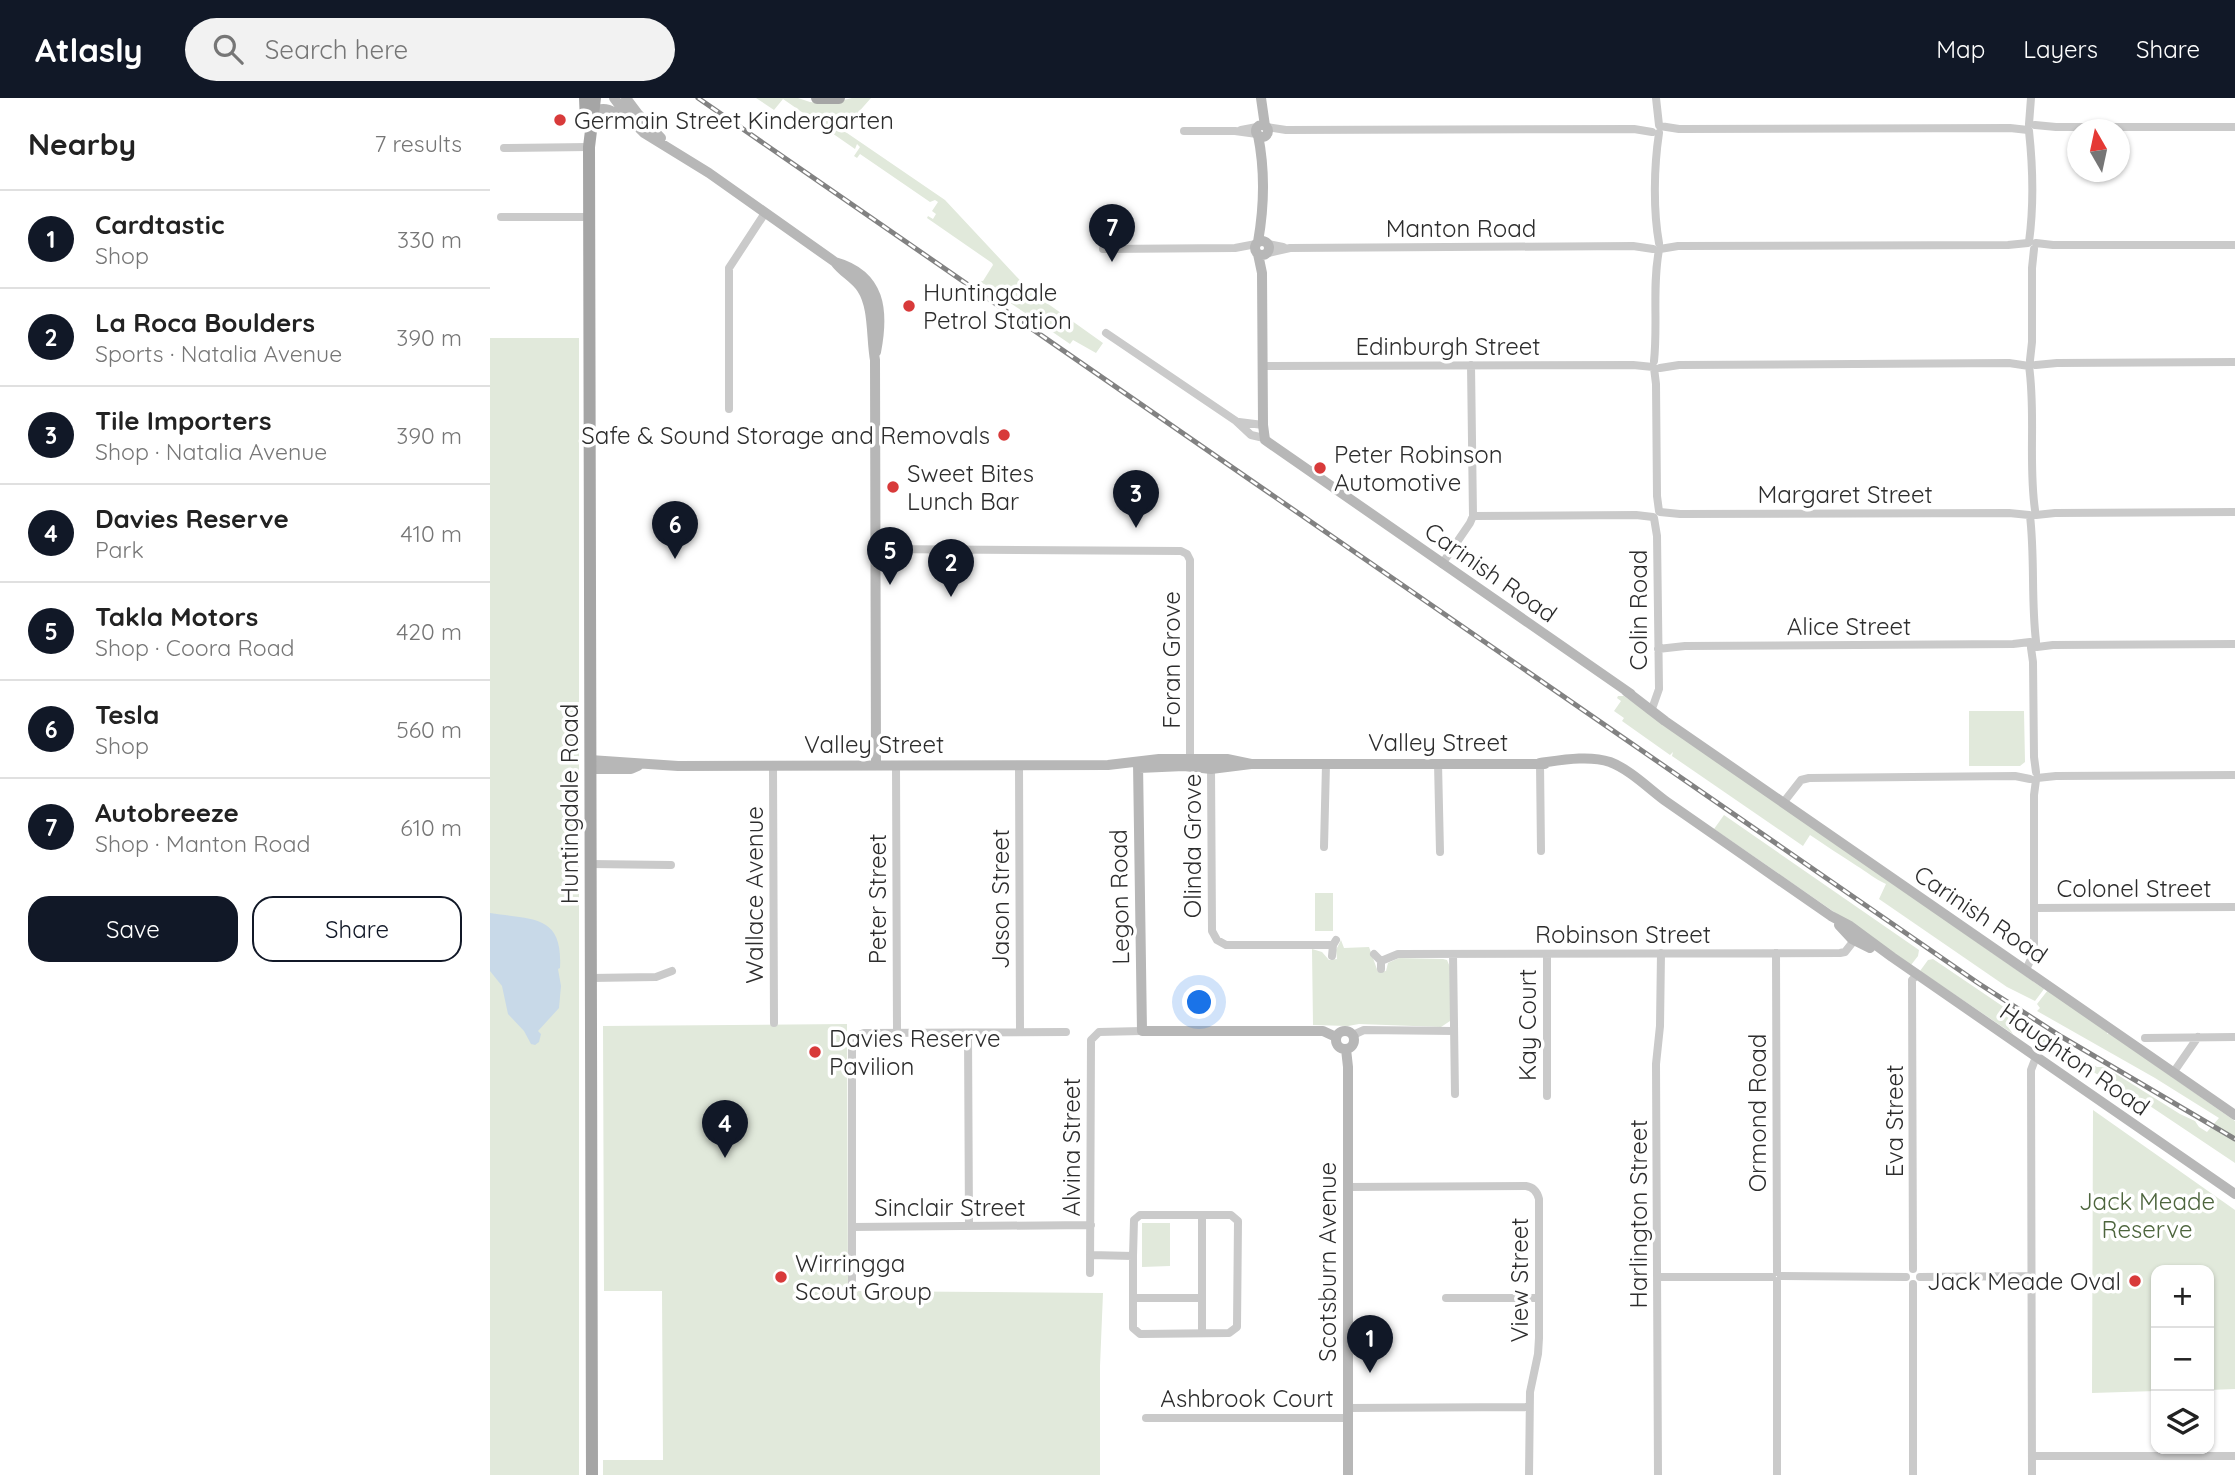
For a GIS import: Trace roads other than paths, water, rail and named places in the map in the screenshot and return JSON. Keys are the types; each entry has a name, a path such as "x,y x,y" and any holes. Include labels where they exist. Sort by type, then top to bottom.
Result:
{"main road":[{"name":"Huntingdale Road","path":"585,98 589,132 592,1475"},
{"name":"Huntingdale Road","path":"589,132 594,98"},
{"path":"817,98 839,98"}],"street":[{"path":"614,98 641,131"},
{"path":"626,98 641,118 673,149"},
{"path":"1261,102 1264,438"},
{"name":"Colin Road","path":"1648,706 1657,684 1658,645 1656,102"},
{"path":"2022,967 2034,942 2031,103"},
{"path":"593,113 600,109 610,110 673,149 835,262 872,299 875,360 876,765"},
{"path":"1184,131 2235,127"},
{"path":"504,148 589,147"},
{"path":"729,409 729,268 765,213"},
{"path":"501,217 589,217"},
{"name":"Manton Road","path":"1103,249 2235,245"},
{"name":"Carinish Road","path":"1106,333 1236,421 1251,435 1264,438 1273,447 1648,706 1783,803 2235,1115"},
{"name":"Edinburgh Street","path":"1262,366 2235,362"},
{"path":"1442,564 1473,516 1471,365"},
{"name":"Carinish Road","path":"1236,421 1263,425"},
{"name":"Margaret Street","path":"1473,516 2235,512"},
{"name":"Foran Grove","path":"876,549 1181,551 1187,554 1190,560 1190,763"},
{"name":"Alice Street","path":"1658,645 2235,644"},
{"name":"Valley Street","path":"590,765 631,762 640,765 1108,765 1122,768 1190,763 1603,764"},
{"path":"1438,763 1440,852"},
{"path":"1540,763 1541,851"},
{"name":"Olinda Grove","path":"1211,764 1212,931 1217,940 1226,944 1334,943 1332,956"},
{"path":"1324,847 1326,764"},
{"name":"Haughton Road","path":"1603,764 1660,797 1831,916 1882,955 1892,957 2235,1194"},
{"name":"Peter Street","path":"896,765 897,1032"},
{"name":"Jason Street","path":"1019,765 1020,1032"},
{"name":"Legon Road","path":"1138,765 1142,1031"},
{"name":"Wallace Avenue","path":"773,766 774,1023"},
{"path":"1783,803 1801,780 1809,778 2235,775"},
{"path":"590,864 671,865"},
{"name":"Colonel Street","path":"2034,908 2235,907"},
{"name":"Robinson Street","path":"1379,961 1398,954 1843,953 1856,937"},
{"name":"Harlington Street","path":"1658,1475 1656,1064 1660,1026 1661,953"},
{"name":"Ormond Road","path":"1776,953 1777,1475"},
{"path":"1453,954 1455,1094"},
{"name":"Kay Court","path":"1547,954 1547,1096"},
{"path":"591,978 656,977 672,971"},
{"name":"Eva Street","path":"1913,1269 1912,980 1917,975"},
{"path":"1342,1030 1353,1035 1353,1043 1346,1049 1337,1046 1336,1037 1342,1030"},
{"path":"1353,1035 1364,1030 1454,1031"},
{"path":"1142,1031 1323,1031 1336,1037"},
{"name":"Alvina Street","path":"1090,1273 1091,1040 1096,1034 1106,1032 1142,1031"},
{"path":"852,1286 852,1045 856,1036 864,1033 897,1032 1066,1032"},
{"path":"968,1033 969,1226"},
{"path":"2173,1073 2198,1037"},
{"path":"2145,1038 2235,1037"},
{"name":"Scotsburn Avenue","path":"1346,1049 1348,1475"},
{"path":"2032,1475 2031,1070 2036,1057"},
{"name":"View Street","path":"1348,1186 1533,1188 1539,1199 1539,1349 1530,1387 1529,1475"},
{"path":"1140,1214 1231,1215 1238,1221 1237,1327 1229,1334 1136,1332 1133,1328 1133,1256 1134,1220 1140,1214"},
{"path":"1202,1215 1202,1334"},
{"name":"Sinclair Street","path":"852,1227 1091,1225"},
{"path":"1090,1255 1133,1256"},
{"path":"1906,1277 1913,1269 1919,1272 1918,1282 1913,1284"},
{"path":"1920,1277 2032,1276"},
{"path":"1658,1277 1906,1277"},
{"path":"1906,1277 1913,1284"},
{"path":"1913,1284 1913,1475"},
{"path":"1133,1298 1202,1298"},
{"path":"1446,1298 1539,1298"},
{"name":"Ashbrook Court","path":"1146,1418 1529,1407"},
{"path":"2033,1456 2235,1456"}],"water":[{"path":"490,913 532,919 551,929 556,938 560,950 559,1008 538,1031 541,1034 535,1045 531,1044 524,1031 508,1014 502,986 490,971"}],"railway":[{"path":"698,98 1978,983 2062,1037 2235,1139"}],"place":[{"name":"Germain Street Kindergarten","path":"560,120"},
{"name":"Autobreeze","path":"1112,262"},
{"name":"Huntingdale Petrol Station","path":"909,306"},
{"name":"Safe & Sound Storage and Removals","path":"1004,435"},
{"name":"Peter Robinson Automotive","path":"1320,468"},
{"name":"Sweet Bites Lunch Bar","path":"893,487"},
{"name":"Tile Importers","path":"1136,528"},
{"name":"Tesla","path":"675,559"},
{"name":"Takla Motors","path":"890,585"},
{"name":"La Roca Boulders","path":"951,597"},
{"name":"Davies Reserve Pavilion","path":"815,1052"},
{"name":"Davies Reserve","path":"725,1158"},
{"name":"Wirringga Scout Group","path":"781,1277"},
{"name":"Jack Meade Oval","path":"2135,1281"},
{"name":"Cardtastic","path":"1370,1373"}],"park label":[{"name":"Jack Meade Reserve","path":"2147,1215"}]}
